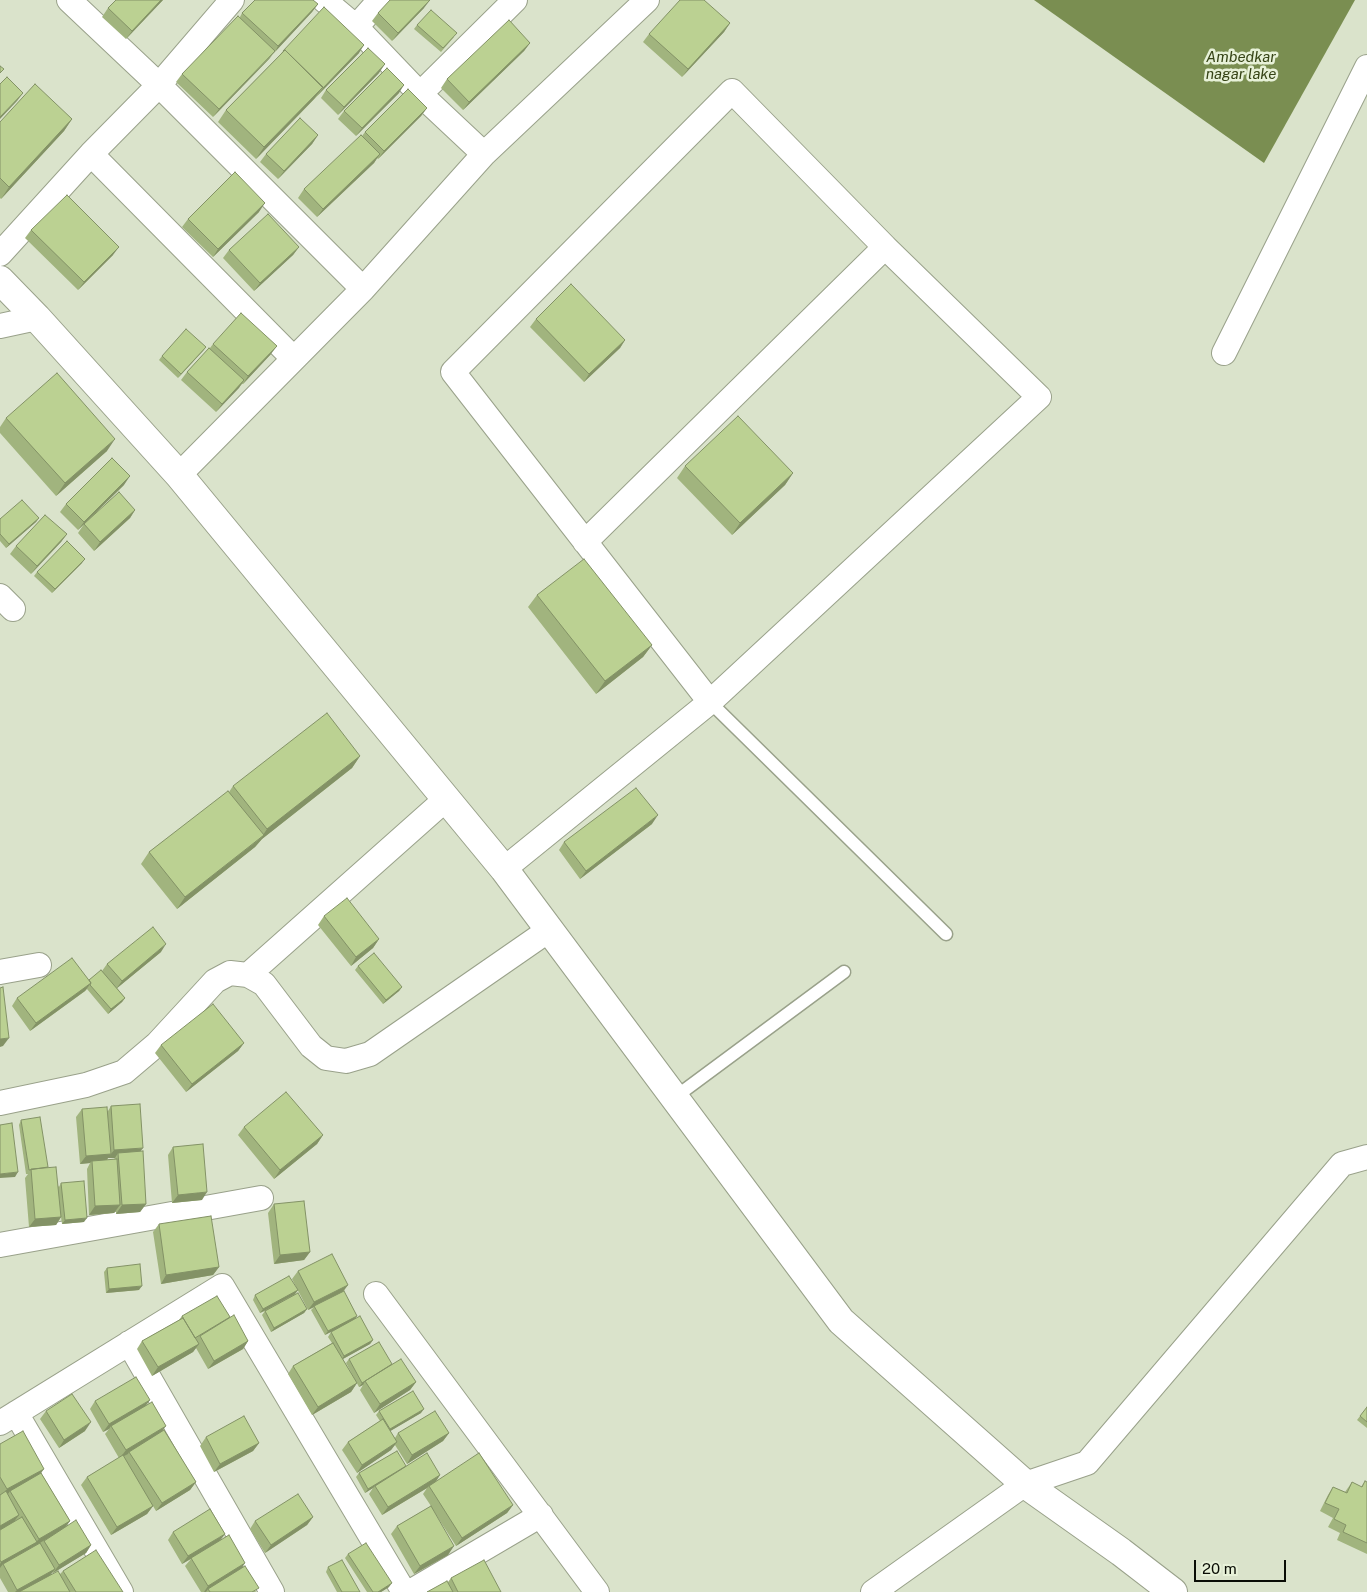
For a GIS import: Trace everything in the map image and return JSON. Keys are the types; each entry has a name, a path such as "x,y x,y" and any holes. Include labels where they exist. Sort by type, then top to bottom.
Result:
{"street":[{"path":"69,0 159,84 363,289"},
{"path":"0,254 91,154 159,84 232,0"},
{"path":"324,0 356,27 420,94 484,154"},
{"path":"356,27 380,0"},
{"path":"420,94 515,0"},
{"path":"179,475 363,289 484,154 648,0"},
{"path":"1224,353 1367,67"},
{"path":"504,869 710,702 1039,397 885,246 732,91 453,372 710,702"},
{"path":"91,154 293,358"},
{"path":"585,542 885,246"},
{"path":"0,280 37,318 179,475 504,869 841,1321 1025,1484 1121,1552 1172,1592"},
{"path":"0,326 37,318"},
{"path":"248,975 446,799"},
{"path":"0,1103 86,1085 124,1072 157,1044 215,981 230,973 248,975 264,984 311,1046 326,1058 346,1061 370,1054 549,930"},
{"path":"0,972 39,965"},
{"path":"873,1592 1025,1484 1087,1463 1342,1164 1367,1157"},
{"path":"0,1245 261,1198"},
{"path":"121,1592 8,1418 222,1286 404,1592"},
{"path":"376,1294 597,1592"},
{"path":"129,1343 272,1592"},
{"path":"410,1592 541,1515"}],"lane":[{"path":"710,702 946,934"},
{"path":"674,1098 844,972"}],"water":[{"name":"Ambedkar nagar lake","path":"1034,0 1355,0 1264,163"}],"building":[{"path":"116,0 161,0 132,31 108,8"},
{"path":"255,0 313,0 318,4 278,46 242,13"},
{"path":"390,0 430,0 398,33 378,13"},
{"path":"680,0 704,0 730,23 688,69 649,34"},
{"path":"324,7 364,45 323,88 285,50 283,51"},
{"path":"431,10 457,33 443,48 417,25"},
{"path":"238,16 275,51 219,109 182,74"},
{"path":"509,20 530,43 469,102 447,79"},
{"path":"368,48 385,64 344,107 326,90"},
{"path":"285,50 323,87 264,147 226,110"},
{"path":"387,68 404,85 362,128 344,111"},
{"path":"7,77 23,93 0,117 0,84"},
{"path":"35,84 72,119 9,187 0,178 0,122"},
{"path":"408,89 427,108 384,151 365,132"},
{"path":"300,118 318,135 284,171 266,154"},
{"path":"361,135 380,154 323,209 304,189"},
{"path":"235,172 265,203 218,249 188,219"},
{"path":"67,195 119,247 84,282 31,230"},
{"path":"268,214 299,247 260,283 229,250"},
{"path":"571,284 625,340 589,374 536,319"},
{"path":"241,313 277,346 248,376 213,344"},
{"path":"186,329 206,347 181,374 162,356"},
{"path":"209,348 244,380 222,404 187,372"},
{"path":"57,373 115,439 65,483 6,418"},
{"path":"738,416 793,473 740,523 685,466"},
{"path":"112,458 130,476 84,522 66,504"},
{"path":"119,492 135,510 100,542 84,524"},
{"path":"22,500 39,518 9,544 0,534 0,519"},
{"path":"45,515 67,534 37,566 16,546"},
{"path":"67,541 85,559 55,589 37,572"},
{"path":"584,559 652,645 605,681 537,595"},
{"path":"327,713 360,756 267,829 233,786"},
{"path":"636,788 658,815 586,871 564,842"},
{"path":"228,791 264,835 185,897 149,852"},
{"path":"347,898 379,939 356,957 324,916"},
{"path":"153,927 166,944 122,981 107,964"},
{"path":"374,953 402,987 386,1000 358,966"},
{"path":"72,958 91,983 36,1023 17,998"},
{"path":"101,970 125,998 111,1009 90,985 89,980"},
{"path":"3,987 9,1038 0,1039 0,988"},
{"path":"213,1004 244,1043 192,1084 161,1045"},
{"path":"286,1092 323,1135 280,1170 244,1127"},
{"path":"140,1104 143,1148 114,1150 111,1106"},
{"path":"107,1107 111,1154 86,1156 82,1109"},
{"path":"40,1117 48,1167 29,1170 21,1120"},
{"path":"12,1123 18,1172 0,1174 0,1125"},
{"path":"203,1144 207,1192 178,1195 173,1147"},
{"path":"143,1151 146,1204 122,1205 118,1153"},
{"path":"117,1159 120,1205 95,1206 92,1161"},
{"path":"56,1167 61,1217 35,1219 31,1169"},
{"path":"84,1181 87,1218 65,1220 61,1183"},
{"path":"304,1201 310,1252 280,1255 274,1204"},
{"path":"211,1216 219,1267 166,1275 159,1224"},
{"path":"332,1254 348,1285 314,1302 298,1271"},
{"path":"140,1264 142,1286 109,1289 107,1268"},
{"path":"289,1276 298,1290 263,1309 255,1295"},
{"path":"344,1291 357,1316 328,1331 314,1306"},
{"path":"298,1293 307,1309 274,1328 265,1311"},
{"path":"217,1296 230,1317 195,1338 182,1316"},
{"path":"234,1315 248,1341 214,1361 200,1336"},
{"path":"360,1316 373,1340 344,1356 331,1332"},
{"path":"183,1318 199,1344 158,1367 142,1341"},
{"path":"379,1342 392,1364 362,1383 349,1359"},
{"path":"333,1343 357,1383 318,1407 293,1366"},
{"path":"401,1359 416,1382 380,1404 365,1381"},
{"path":"136,1377 150,1400 109,1424 95,1401"},
{"path":"413,1391 424,1409 390,1429 379,1411"},
{"path":"72,1394 91,1422 64,1440 46,1411"},
{"path":"152,1402 166,1426 126,1450 111,1426"},
{"path":"1367,1407 1367,1422 1360,1416"},
{"path":"435,1411 449,1433 412,1455 398,1433"},
{"path":"244,1416 259,1443 220,1464 206,1437"},
{"path":"383,1419 397,1442 362,1465 348,1442"},
{"path":"164,1430 196,1482 162,1503 129,1452"},
{"path":"23,1431 44,1469 7,1489 0,1477 0,1444"},
{"path":"397,1451 406,1466 368,1489 359,1473"},
{"path":"427,1453 440,1475 388,1507 375,1486"},
{"path":"479,1453 513,1505 462,1538 429,1486"},
{"path":"123,1455 153,1506 117,1527 87,1477"},
{"path":"41,1473 70,1521 39,1539 10,1491"},
{"path":"1365,1481 1367,1482 1367,1543 1343,1532 1346,1525 1334,1519 1339,1509 1325,1503 1333,1487 1347,1493 1352,1482 1362,1487"},
{"path":"6,1491 19,1515 0,1526 0,1495"},
{"path":"298,1494 313,1517 271,1545 255,1521"},
{"path":"431,1506 454,1546 420,1566 397,1526"},
{"path":"210,1509 225,1534 188,1556 173,1532"},
{"path":"22,1517 37,1542 1,1562 0,1530"},
{"path":"76,1520 91,1545 59,1565 44,1541"},
{"path":"229,1535 245,1563 208,1586 191,1558"},
{"path":"40,1543 55,1569 17,1590 3,1564"},
{"path":"366,1543 392,1583 378,1592 373,1592 348,1554"},
{"path":"96,1550 123,1592 76,1592 63,1571"},
{"path":"342,1560 360,1592 342,1592 328,1567"},
{"path":"484,1560 501,1592 458,1592 451,1578"},
{"path":"245,1566 259,1588 252,1592 210,1592 208,1589"},
{"path":"58,1571 70,1592 19,1592"},
{"path":"447,1581 453,1592 427,1592"}]}
